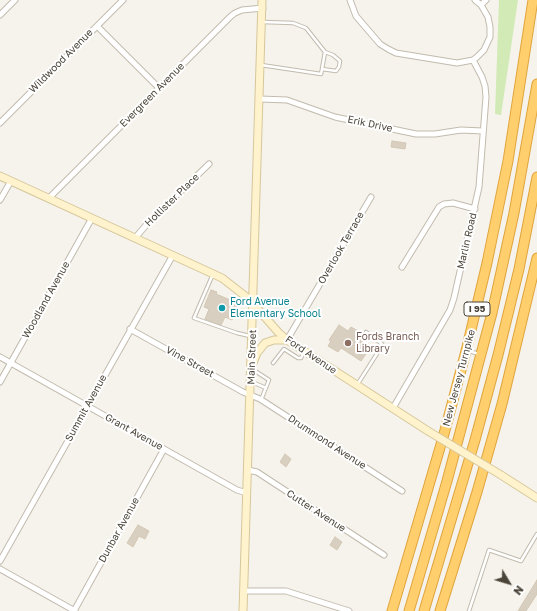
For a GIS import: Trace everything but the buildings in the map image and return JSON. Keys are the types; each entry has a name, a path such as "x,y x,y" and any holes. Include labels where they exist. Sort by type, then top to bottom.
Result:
{"highway":[{"name":"New Jersey Turnpike","path":"392,611 434,470 466,351 487,263 508,161 533,0"},
{"name":"New Jersey Turnpike","path":"409,611 447,481 492,313 514,213 537,84"},
{"path":"424,611 462,486 492,378 519,269 537,177"},
{"path":"440,611 477,492 502,404 537,258"}],"main road":[{"name":"Main Street","path":"243,611 262,55 262,0"},
{"name":"Ford Avenue","path":"0,176 213,273 232,284 254,304 278,332 304,352 537,498"},
{"path":"251,369 257,353 265,343 274,340 289,341"}],"street":[{"path":"0,15 15,0"},
{"name":"Wildwood Avenue","path":"0,122 122,0"},
{"path":"350,0 356,16 368,32 380,44 396,53 457,63 473,60 484,50 490,37 488,17 481,4 475,0"},
{"path":"481,4 486,0"},
{"name":"Evergreen Avenue","path":"49,198 235,13 242,10 263,8"},
{"path":"96,26 158,88"},
{"name":"Marlin Road","path":"393,408 450,310 454,298 479,188 486,97 482,77 473,60"},
{"name":"Erik Drive","path":"260,99 294,102 335,117 416,134 435,134 461,130 483,131"},
{"name":"Hollister Place","path":"135,238 148,223 209,164"},
{"path":"0,200 11,181"},
{"name":"Overlook Terrace","path":"289,341 371,197"},
{"path":"402,267 439,207 444,204 453,203 474,209"},
{"name":"Woodland Avenue","path":"0,382 92,218"},
{"name":"Summit Avenue","path":"0,561 173,255"},
{"name":"Vine Street","path":"130,329 250,395"},
{"name":"Grant Avenue","path":"0,357 164,450 237,490 247,493"},
{"name":"Drummond Avenue","path":"250,395 261,400 402,491"},
{"name":"Dunbar Avenue","path":"75,611 164,450"},
{"name":"Cutter Avenue","path":"248,470 257,472 384,555"},
{"path":"0,569 75,611"},
{"path":"244,591 286,591 349,611"}],"lane":[{"path":"262,22 293,23 306,28 325,52 333,55 340,61 336,71 322,69"},
{"path":"261,65 321,74 325,52"},
{"path":"213,273 194,318 237,333 252,336"},
{"path":"357,386 382,344 366,332"},
{"path":"286,350 289,341"},
{"path":"273,363 284,348 298,358 301,358 304,352"},
{"path":"466,351 482,354"},
{"path":"251,369 269,380 261,400"},
{"path":"251,382 262,385 266,388"},
{"path":"469,611 489,550 521,561 537,534"}],"green space":[{"path":"499,0 518,0 501,115 495,114"}],"place":[{"name":"Ford Avenue Elementary School","path":"222,308"},
{"name":"Fords Branch Library","path":"348,343"}]}
